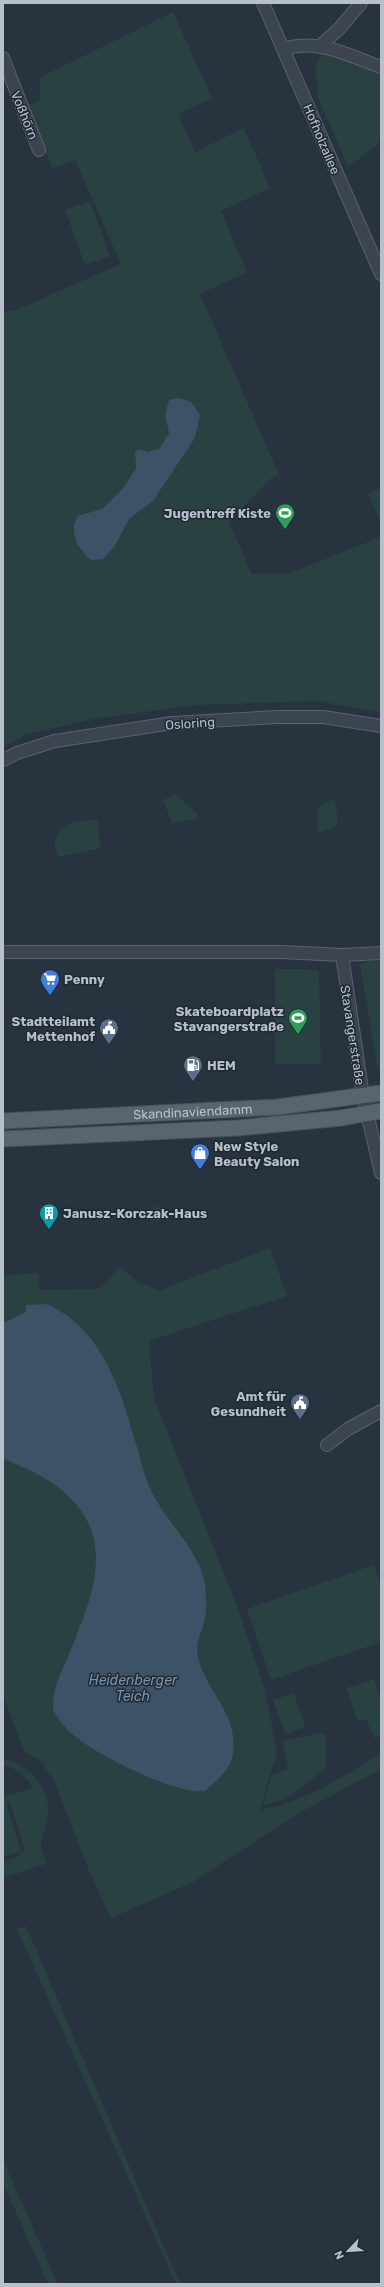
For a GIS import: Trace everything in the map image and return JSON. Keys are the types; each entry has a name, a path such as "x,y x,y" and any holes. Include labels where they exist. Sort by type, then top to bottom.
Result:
{"main road":[{"name":"Skandinaviendamm","path":"3,1121 249,1110 381,1093"},
{"name":"Skandinaviendamm","path":"3,1139 218,1129 374,1112"}],"street":[{"name":"Hofholzallee","path":"263,3 381,274"},
{"path":"320,46 339,30 361,3"},
{"path":"284,49 301,44 320,46 381,67"},
{"name":"Voßhörn","path":"3,58 39,150"},
{"name":"Osloring","path":"3,760 17,753 55,741 172,723 276,717 323,717 381,726"},
{"path":"3,952 282,952 342,955 381,953"},
{"name":"Stavangerstraße","path":"342,955 363,1096 374,1112 381,1173"},
{"path":"327,1445 348,1429 381,1411"}],"green space":[{"path":"173,12 212,98 178,114 195,152 244,128 270,188 221,211 247,272 200,294 279,475 270,479 229,522 252,574 290,573 381,537 381,713 318,701 197,705 93,719 25,735 3,748 3,312 16,310 121,264 75,160 53,168 27,107 39,100 41,77","holes":["165,415 195,438 153,501 129,519 115,546 82,553 74,535 74,526 77,516 102,509 124,487 136,468 135,452 138,449 148,452 160,448 169,433"]},
{"path":"322,52 381,72 381,136 376,146 348,167 317,95 319,94 315,67"},
{"path":"90,201 110,256 85,265 65,210"},
{"path":"381,488 381,523 368,494"},
{"path":"176,795 197,813 199,819 172,823 163,800"},
{"path":"335,800 338,822 333,828 319,833 317,821 318,811 323,804 328,801"},
{"path":"98,820 100,848 58,857 54,844 61,830 70,823 76,821"},
{"path":"370,961 381,961 381,1071 377,1064 360,964"},
{"name":"Skateboardplatz Stavangerstraße","path":"275,969 305,969 319,971 321,1064 275,1064"},
{"path":"157,1207 162,1209 164,1214 162,1219 157,1221 152,1219 150,1214 152,1209"},
{"path":"270,1248 287,1296 149,1341 154,1398 236,1603 265,1689 277,1752 260,1810 293,1801 323,1788 381,1753 381,1769 299,1813 193,1882 111,1918 89,1871 54,1781 40,1760 24,1751 3,1696 3,1276 38,1273 40,1290 99,1289 118,1269 122,1268 139,1283 160,1290"},
{"path":"374,1565 381,1585 381,1642 271,1680 247,1609"},
{"path":"374,1679 381,1699 381,1735 374,1738 366,1719 358,1721 346,1688"},
{"path":"294,1693 305,1727 285,1734 273,1700"},
{"path":"321,1733 326,1735 326,1768 286,1799 263,1805 272,1774 288,1769 282,1741"},
{"path":"3,1759 12,1761 28,1770 45,1792 48,1810 41,1845 46,1864 3,1878 3,1862 15,1858 25,1850 10,1802 6,1803 21,1852 3,1857 3,1796 34,1788 17,1771 3,1765"},
{"path":"26,1926 180,2284 176,2284 17,1929"},
{"path":"3,2160 58,2284 48,2284 3,2183"}],"water":[{"path":"179,398 191,402 200,415 195,438 153,501 129,519 115,546 103,559 91,560 78,546 74,535 77,516 102,509 124,487 136,468 135,452 138,449 148,452 160,448 169,433 165,415 169,400"},
{"name":"Heidenberger Teich","path":"47,1304 67,1315 83,1330 96,1346 107,1365 117,1384 148,1484 160,1507 197,1560 202,1572 205,1584 206,1614 197,1643 197,1654 209,1684 227,1716 233,1739 233,1753 229,1765 219,1779 205,1791 192,1791 175,1787 136,1772 116,1762 98,1752 72,1734 53,1710 56,1687 79,1629 93,1584 96,1562 94,1541 87,1521 73,1501 47,1479 3,1458 3,1323 26,1312 26,1305"}],"place":[{"name":"Jugentreff Kiste","path":"285,530"},
{"name":"Penny","path":"50,996"},
{"name":"Skateboardplatz Stavangerstraße","path":"298,1035"},
{"name":"Stadtteilamt Mettenhof","path":"109,1045"},
{"name":"HEM","path":"193,1082"},
{"name":"New Style Beauty Salon","path":"200,1170"},
{"name":"Janusz-Korczak-Haus","path":"49,1230"},
{"name":"Amt für Gesundheit","path":"300,1420"}]}
